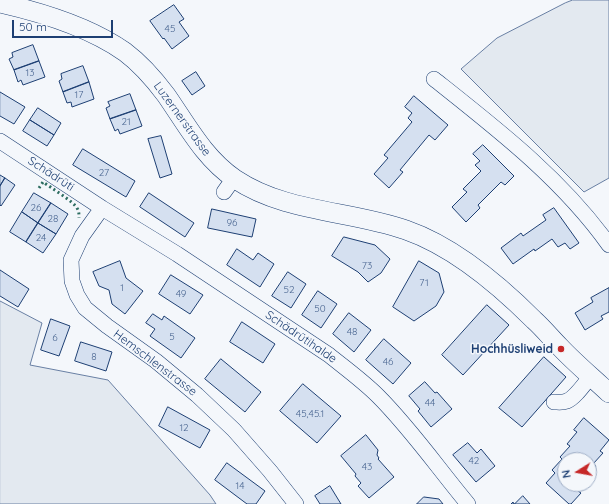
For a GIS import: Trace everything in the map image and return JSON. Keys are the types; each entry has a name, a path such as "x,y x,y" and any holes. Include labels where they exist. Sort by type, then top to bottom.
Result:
{"main road":[{"name":"Luzernerstrasse","path":"0,3 60,20 102,39 127,54 140,65 159,86 229,185 249,187 283,201 406,230 451,252 489,279 534,320 561,349 609,393"}],"street":[{"path":"434,79 491,124 541,169 607,238"},
{"name":"Schädrüti","path":"0,141 102,208"},
{"name":"Hemschlenstrasse","path":"102,208 82,236 71,260 72,281 77,295 85,308 107,326 156,361 203,400 234,430 270,471 296,504"},
{"name":"Schädrütihalde","path":"102,208 177,254 329,355 377,395 401,421 468,504"},
{"path":"554,402 561,403 568,401 591,376"}],"shaded area":[{"path":"573,0 609,0 609,178 584,192 461,69 497,38"},
{"path":"0,301 42,323 30,365 108,380 210,495 216,504 0,504"}],"building":[{"path":"174,5 184,19 179,22 189,36 172,49 150,21"},
{"path":"33,45 39,61 14,70 9,59 13,57 12,53"},
{"path":"39,61 45,77 23,85 21,80 18,82 14,70"},
{"path":"83,66 89,82 63,92 59,81 62,79 61,74"},
{"path":"196,72 205,86 192,95 182,81"},
{"path":"89,82 94,99 72,107 71,102 67,103 63,92"},
{"path":"0,92 25,107 14,124 0,116"},
{"path":"130,94 136,110 110,119 106,108 110,106 108,102"},
{"path":"414,96 448,125 435,140 429,135 400,170 403,172 389,188 374,174 388,158 384,155 412,122 408,118 412,113 405,107"},
{"path":"38,108 61,123 54,135 30,120"},
{"path":"136,110 142,126 120,134 118,129 115,131 110,119"},
{"path":"30,120 54,135 47,146 23,131"},
{"path":"161,136 172,174 160,178 148,139"},
{"path":"483,145 514,176 505,185 501,182 478,205 480,208 466,222 452,207 467,192 463,189 481,171 475,165 480,161 473,154"},
{"path":"83,149 135,181 126,197 73,165"},
{"path":"0,175 5,178 0,186"},
{"path":"5,178 15,185 1,206 0,186"},
{"path":"34,193 51,203 38,223 22,212"},
{"path":"149,193 194,223 185,237 140,207"},
{"path":"51,203 68,214 56,234 38,223"},
{"path":"554,208 579,243 570,249 565,243 558,247 552,239 535,251 534,249 513,264 501,248 521,233 523,236 546,220 543,215"},
{"path":"212,209 256,219 252,237 208,228"},
{"path":"22,212 38,223 26,242 10,232"},
{"path":"38,223 56,234 43,253 26,242"},
{"path":"344,237 375,245 390,259 381,273 368,282 358,272 332,256"},
{"path":"237,249 253,260 258,253 274,264 260,287 227,265"},
{"path":"120,261 126,278 143,291 125,314 112,304 109,290 99,286 93,272"},
{"path":"419,261 439,273 444,292 436,306 414,321 393,307"},
{"path":"0,270 29,289 18,307 0,296"},
{"path":"288,272 306,284 291,308 272,296"},
{"path":"171,275 203,295 190,314 159,294"},
{"path":"609,288 609,312 601,316 603,319 585,330 575,313 593,302 591,298"},
{"path":"318,291 337,304 321,328 302,315"},
{"path":"487,305 509,325 463,375 442,355"},
{"path":"349,313 371,330 354,352 333,334"},
{"path":"153,314 162,320 164,316 195,338 181,358 150,336 155,329 146,323"},
{"path":"51,319 70,326 59,356 41,350"},
{"path":"242,322 275,344 263,363 230,342"},
{"path":"384,339 411,363 393,384 366,360"},
{"path":"81,342 112,352 106,371 75,361"},
{"path":"544,357 566,377 522,427 499,408"},
{"path":"221,359 261,392 245,412 205,379"},
{"path":"425,382 435,393 437,392 452,409 431,427 418,411 420,409 409,396"},
{"path":"303,384 341,416 317,443 280,411"},
{"path":"168,407 210,430 200,448 159,426"},
{"path":"584,418 609,440 600,451 603,453 597,460 597,452 565,452 570,446 567,444 577,432 574,430"},
{"path":"366,435 378,450 378,459 394,477 369,498 358,486 361,483 355,476 356,474 341,456"},
{"path":"468,443 477,453 481,449 495,466 476,482 453,455"},
{"path":"227,463 265,491 256,504 247,504 215,480"},
{"path":"557,464 557,492 581,493 571,504 569,504 546,483 555,473 552,470"},
{"path":"330,486 341,504 320,504 315,496"},
{"path":"523,496 530,504 514,504"},
{"path":"424,497 439,499 443,504 417,504"}],"hedge":[{"path":"39,188 43,182 67,198 79,211 79,218"}],"place":[{"name":"Hochhüsliweid","path":"561,349"}]}
